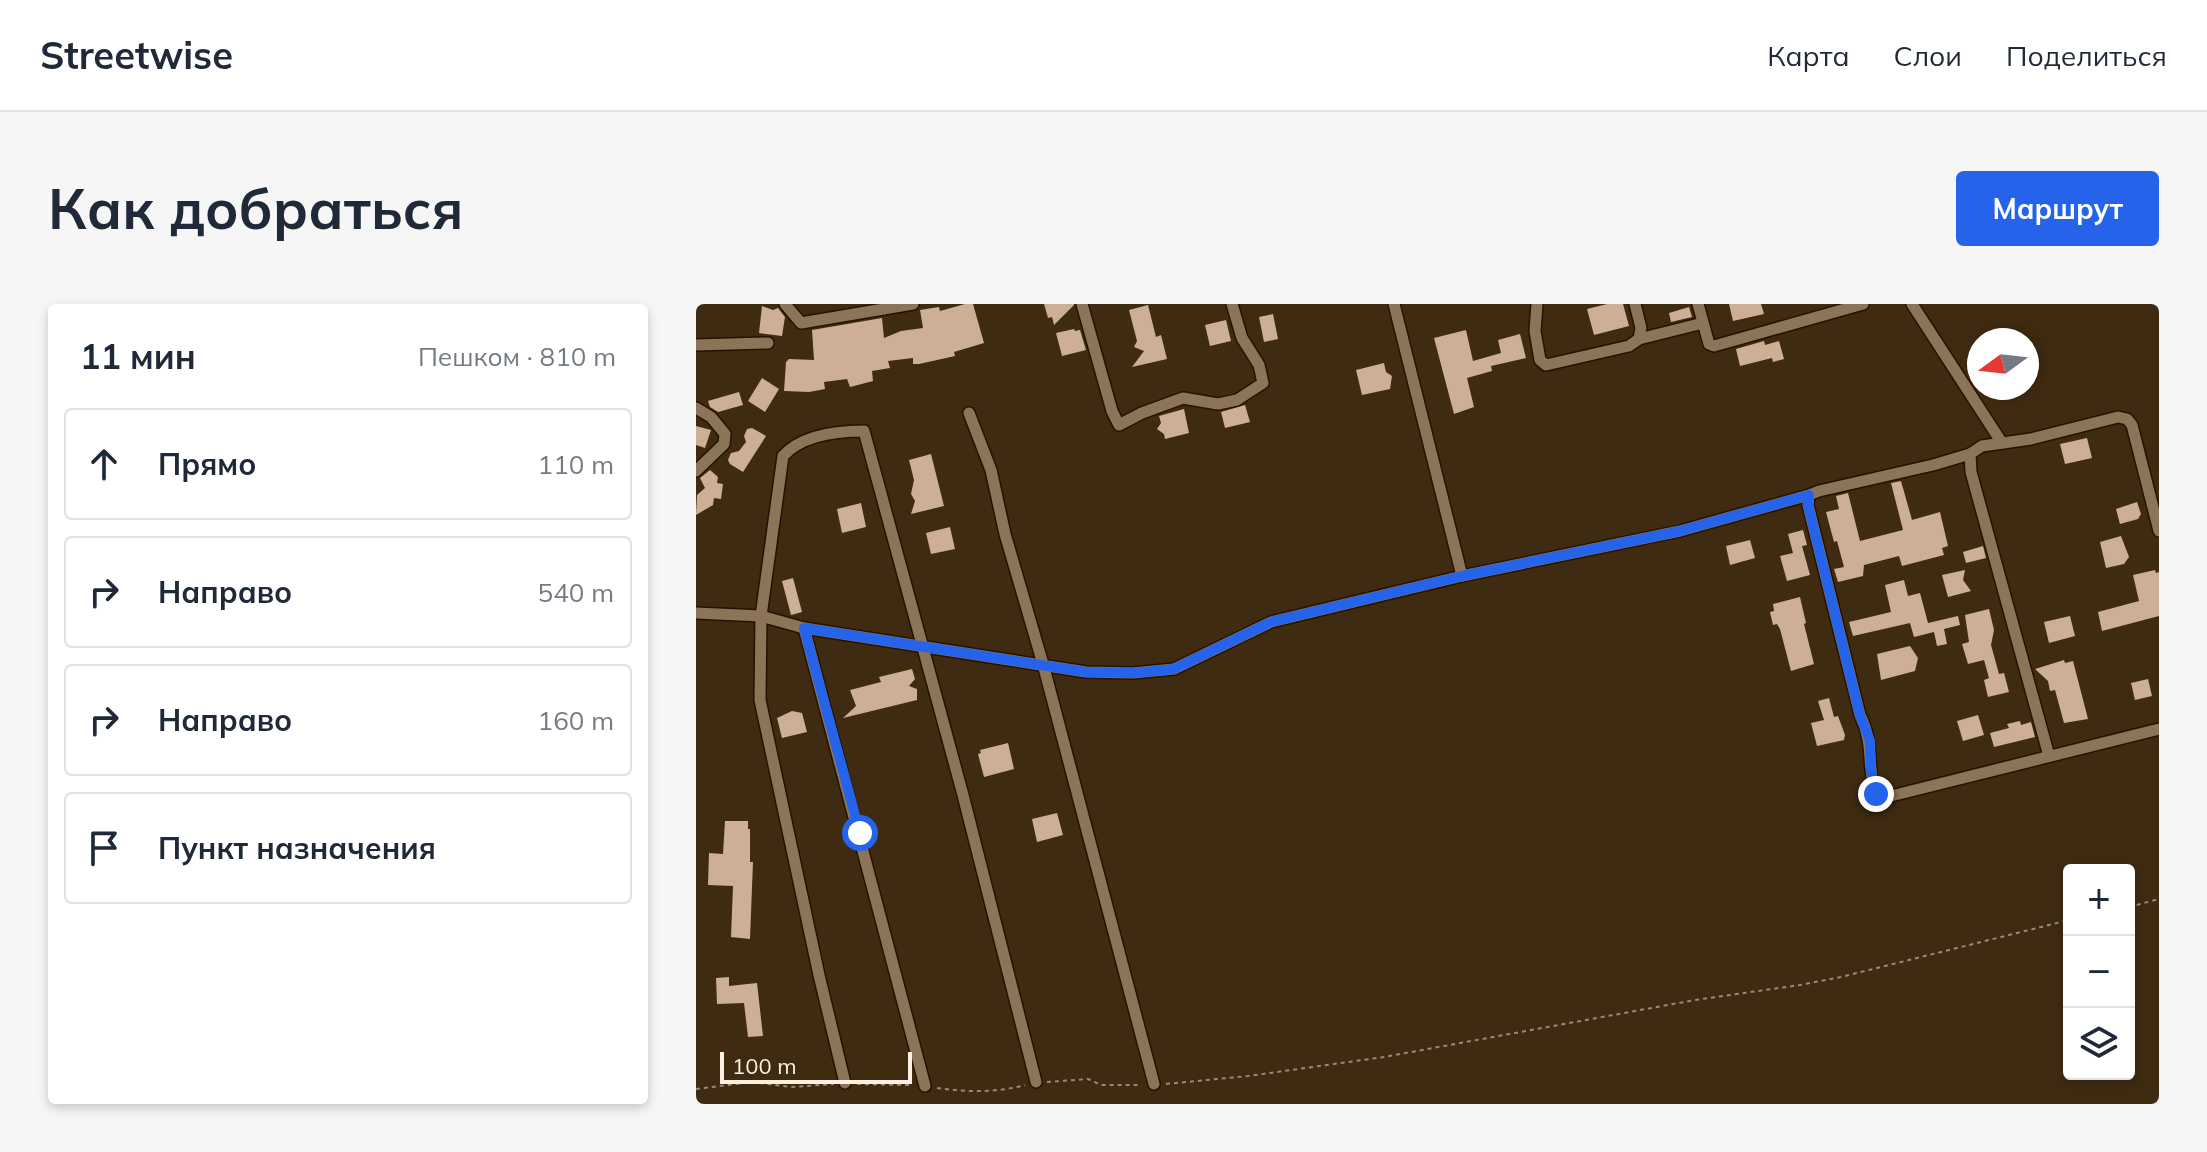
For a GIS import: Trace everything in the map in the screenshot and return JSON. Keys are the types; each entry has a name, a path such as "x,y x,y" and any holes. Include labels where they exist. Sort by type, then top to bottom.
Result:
{"street":[{"path":"785,304 801,323 913,304"},
{"path":"1082,304 1112,411 1119,425 1183,398 1218,404 1237,400 1263,383 1252,351 1242,338 1232,304"},
{"path":"1394,304 1462,576"},
{"path":"1537,304 1535,331 1540,360 1546,365 1629,346 1639,339 1703,323"},
{"path":"1635,304 1641,328 1639,339"},
{"path":"1698,304 1709,344 1714,346 1863,304"},
{"path":"1805,304 1809,319"},
{"path":"1912,304 2002,443"},
{"path":"696,345 768,343"},
{"path":"696,408 711,417 725,434 724,444 696,471"},
{"path":"969,413 991,470 1005,534 1043,664 1154,1084"},
{"path":"1982,446 2059,433 2118,417 2127,419 2132,425 2159,531"},
{"path":"696,613 761,616 804,628 1086,672 1133,673 1174,669 1271,622 1462,576 1680,531 1819,491 1970,454 1992,436 1990,427"},
{"path":"845,1083 760,700 761,616 783,456 790,447 810,439 851,431 864,431 924,647 1036,1082"},
{"path":"1970,454 1971,472 2049,756"},
{"path":"1809,495 1808,505 1860,715 1870,741 1876,794 1883,798 2159,729"},
{"path":"804,628 925,1086"}],"path":[{"path":"2135,905 2159,899"},
{"path":"696,1089 752,1082 792,1087 845,1083 925,1086 963,1092 1008,1090 1036,1082 1088,1079 1101,1085 1248,1076 1384,1057 1695,1000 1814,982 2063,921"}],"building":[{"path":"973,304 984,343 954,352 955,356 919,364 913,364 913,358 888,361 890,368 872,371 873,381 850,387 847,379 824,382 825,389 784,391 786,362 789,359 814,360 812,330 882,318 884,338 901,331 923,328 920,310 939,307 940,311"},
{"path":"1044,304 1074,305 1054,325 1052,317 1048,318"},
{"path":"1623,304 1629,326 1594,335 1587,309"},
{"path":"1729,304 1761,304 1764,314 1733,321"},
{"path":"1148,305 1156,337 1161,335 1167,359 1132,367 1144,351 1134,347 1137,341 1129,310"},
{"path":"762,306 773,310 778,308 785,317 782,336 759,333"},
{"path":"1689,307 1692,317 1671,322 1669,313"},
{"path":"1273,314 1278,339 1264,342 1259,317"},
{"path":"1226,320 1231,341 1210,346 1205,325"},
{"path":"1080,330 1086,350 1062,356 1056,333"},
{"path":"1466,330 1473,361 1501,353 1498,340 1520,334 1526,358 1491,366 1492,371 1467,378 1474,407 1454,414 1434,338"},
{"path":"1764,341 1765,345 1779,341 1784,359 1773,362 1772,358 1740,366 1736,349"},
{"path":"1384,363 1386,372 1392,376 1390,389 1362,395 1356,370"},
{"path":"762,378 779,389 765,412 748,401"},
{"path":"739,392 743,405 718,412 710,407 708,401"},
{"path":"1245,405 1250,422 1225,428 1221,412"},
{"path":"1184,409 1189,433 1165,439 1157,429 1161,423 1159,416"},
{"path":"696,426 711,430 705,448 696,445"},
{"path":"752,428 766,436 743,472 728,460 731,453 739,451 746,442 744,436 747,429"},
{"path":"2087,438 2092,458 2065,464 2060,444"},
{"path":"931,454 944,506 911,514 915,501 911,494 914,480 909,460"},
{"path":"710,470 718,477 717,483 723,484 721,499 714,498 713,505 696,515 697,495 705,488 700,478"},
{"path":"1901,481 1912,520 1940,512 1948,546 1942,548 1944,555 1902,566 1899,556 1864,565 1863,576 1838,582 1834,569 1844,567 1826,512 1839,509 1836,496 1848,493 1860,541 1903,530 1891,483"},
{"path":"2137,502 2141,514 2138,519 2120,524 2116,509"},
{"path":"861,503 866,527 842,533 837,509"},
{"path":"950,527 955,549 931,554 926,533"},
{"path":"1803,530 1807,545 1802,546 1810,575 1787,581 1780,556 1793,553 1788,534"},
{"path":"2121,536 2129,557 2124,564 2106,568 2100,542"},
{"path":"1750,540 1755,558 1730,565 1726,546"},
{"path":"1983,546 1986,558 1966,563 1963,552"},
{"path":"1965,570 1963,580 1971,591 1948,597 1942,575"},
{"path":"2155,570 2159,572 2159,616 2102,631 2098,612 2139,601 2133,575"},
{"path":"793,578 802,612 791,615 782,581"},
{"path":"1904,580 1908,596 1920,593 1928,623 1958,616 1960,625 1944,629 1947,644 1937,646 1934,632 1914,637 1910,623 1853,636 1849,622 1891,612 1885,585"},
{"path":"1800,597 1814,664 1791,671 1780,629 1777,624 1773,625 1770,612 1774,611 1773,604"},
{"path":"1989,609 1994,630 1991,645 1999,674 2004,673 2009,692 1988,697 1984,680 1989,678 1984,660 1968,664 1962,644 1969,642 1965,615"},
{"path":"2070,616 2075,636 2049,643 2044,622"},
{"path":"1910,646 1918,658 1915,671 1881,680 1877,654"},
{"path":"2064,660 2065,663 2073,661 2088,719 2064,723 2055,690 2050,691 2048,681 2035,669"},
{"path":"912,669 915,679 909,686 917,689 917,700 843,718 856,706 850,690 881,682 879,677"},
{"path":"2148,679 2152,696 2135,700 2131,683"},
{"path":"1829,698 1834,717 1838,716 1845,735 1844,740 1817,746 1811,723 1824,720 1818,701"},
{"path":"792,711 802,713 807,732 782,738 777,718"},
{"path":"1978,715 1984,735 1963,741 1957,721"},
{"path":"2020,721 2021,725 2031,722 2035,737 1994,747 1990,733 2009,728 2007,724"},
{"path":"1008,743 1014,769 984,777 978,754 980,750"},
{"path":"1057,813 1063,835 1037,842 1032,819"},
{"path":"725,821 748,821 750,829 750,862 753,862 750,939 731,937 733,886 708,885 709,853 723,854"},
{"path":"729,977 729,986 757,983 763,1036 748,1037 744,1003 717,1004 716,978"}],"route":[{"path":"860,833 804,628 1086,672 1133,673 1174,669 1271,622 1462,576 1680,531 1809,495 1808,505 1860,715 1870,741 1876,794"}]}
